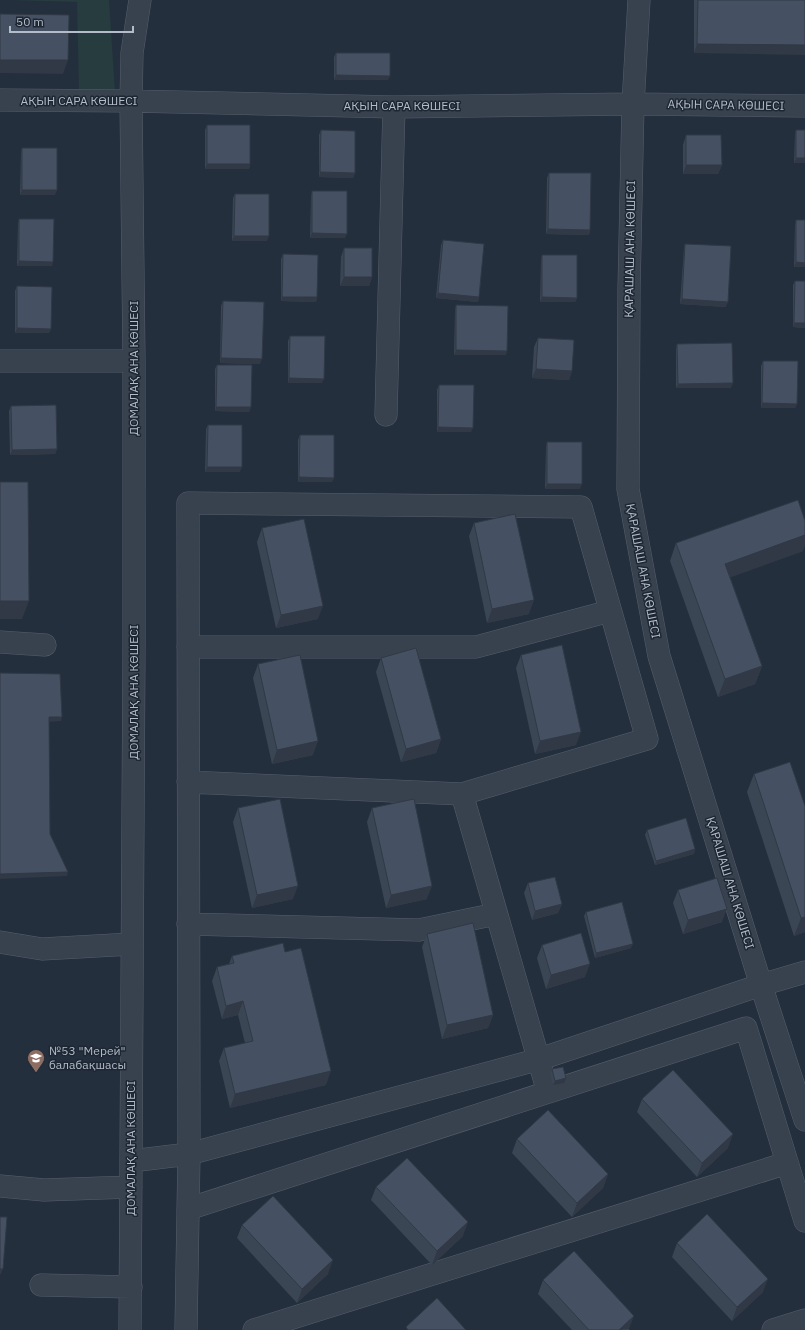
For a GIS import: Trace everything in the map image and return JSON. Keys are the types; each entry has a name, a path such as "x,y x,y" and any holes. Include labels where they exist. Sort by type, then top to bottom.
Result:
{"street":[{"name":"ДОМАЛАҚ АНА КӨШЕСІ","path":"124,0 128,35 132,53"},
{"name":"ДОМАЛАҚ АНА КӨШЕСІ","path":"130,1330 134,648 134,361 131,101 132,53 140,0"},
{"name":"ҚАРАШАШ АНА КӨШЕСІ","path":"638,0 633,104 629,290 628,489 660,656 761,985 805,1120"},
{"name":"АҚЫН САРА КӨШЕСІ","path":"0,100 131,101 394,107 633,104 805,106"},
{"path":"386,415 394,107"},
{"path":"0,360 134,361"},
{"path":"186,1330 189,1154 188,924 188,782 188,647 188,503 581,507 647,739 462,794 188,782"},
{"path":"188,647 476,647 610,611"},
{"path":"0,642 45,645"},
{"path":"462,794 496,914 540,1059 548,1092"},
{"path":"188,924 419,930 496,914"},
{"path":"0,942 42,949 132,944"},
{"path":"131,1161 189,1154 540,1059 761,985 805,972"},
{"path":"188,1210 746,1028 805,1221"},
{"path":"254,1330 787,1163"},
{"path":"0,1186 44,1190 131,1187"},
{"path":"41,1285 131,1287"},
{"path":"773,1330 805,1320"}],"green space":[{"path":"11,0 109,0 115,92 79,90 77,2"}],"building":[{"path":"698,0 805,0 805,45 697,44"},
{"path":"0,14 69,15 68,60 0,60"},
{"path":"336,53 390,53 390,76 336,75"},
{"path":"207,125 250,125 250,164 207,164"},
{"path":"321,130 355,131 355,173 320,172"},
{"path":"796,130 805,130 805,158 796,158"},
{"path":"686,135 721,135 722,165 686,165"},
{"path":"22,148 57,148 57,190 22,190"},
{"path":"549,173 591,173 590,230 548,229"},
{"path":"312,191 347,191 347,234 312,233"},
{"path":"235,194 269,194 269,236 234,236"},
{"path":"19,219 54,219 53,262 19,261"},
{"path":"796,220 805,220 805,263 796,262"},
{"path":"443,240 484,244 479,297 438,293"},
{"path":"685,244 731,246 728,302 682,299"},
{"path":"344,248 372,248 372,277 344,277"},
{"path":"283,254 318,255 317,297 282,297"},
{"path":"542,255 577,255 577,298 542,297"},
{"path":"795,281 805,281 805,323 794,323"},
{"path":"17,286 52,287 51,329 17,328"},
{"path":"223,301 264,302 262,359 221,358"},
{"path":"456,305 508,306 507,351 456,350"},
{"path":"290,336 325,336 324,379 289,378"},
{"path":"538,338 574,340 572,371 536,369"},
{"path":"732,343 733,383 678,384 677,344"},
{"path":"763,361 798,361 797,404 762,403"},
{"path":"217,365 252,365 251,407 216,407"},
{"path":"439,385 474,385 473,428 438,427"},
{"path":"56,405 57,449 12,450 11,406"},
{"path":"208,425 242,425 242,467 207,467"},
{"path":"300,435 334,435 334,478 299,477"},
{"path":"547,442 582,442 582,484 547,484"},
{"path":"0,482 28,482 29,601 0,601"},
{"path":"798,500 805,521 805,535 725,564 762,666 725,679 676,543"},
{"path":"515,514 534,600 492,609 474,523"},
{"path":"304,519 323,606 281,615 262,528"},
{"path":"562,645 581,732 540,741 521,655"},
{"path":"416,648 441,739 406,749 381,658"},
{"path":"300,655 318,741 277,750 258,664"},
{"path":"0,673 60,674 62,717 49,717 50,834 68,872 0,874"},
{"path":"790,762 805,806 805,917 801,918 754,774"},
{"path":"280,799 298,886 257,895 238,808"},
{"path":"414,799 432,886 391,895 372,808"},
{"path":"686,818 695,849 656,861 647,830"},
{"path":"555,877 562,904 535,911 528,883"},
{"path":"717,878 727,909 688,920 678,890"},
{"path":"622,902 633,944 596,953 586,912"},
{"path":"473,923 493,1015 447,1025 427,934"},
{"path":"581,933 590,964 551,975 542,945"},
{"path":"283,943 285,952 301,948 331,1071 235,1094 224,1048 253,1041 243,1001 226,1006 217,967 234,963 232,956"},
{"path":"563,1067 566,1078 555,1081 552,1069"},
{"path":"673,1070 733,1134 702,1163 642,1099"},
{"path":"548,1110 608,1174 577,1203 517,1139"},
{"path":"407,1158 468,1222 437,1251 376,1187"},
{"path":"273,1196 333,1260 302,1289 242,1225"},
{"path":"707,1214 768,1279 737,1307 677,1243"},
{"path":"0,1217 7,1217 3,1269 0,1269"},
{"path":"574,1251 634,1316 619,1330 589,1330 543,1280"},
{"path":"437,1298 466,1330 408,1330 406,1327"}],"place":[{"name":"№53 \"Мерей\" балабақшасы","path":"36,1073"}]}
